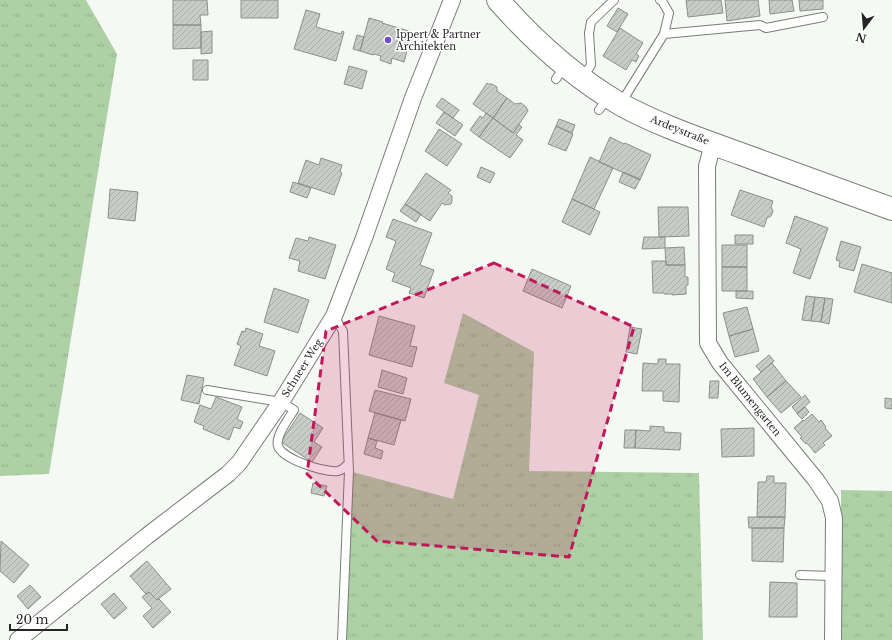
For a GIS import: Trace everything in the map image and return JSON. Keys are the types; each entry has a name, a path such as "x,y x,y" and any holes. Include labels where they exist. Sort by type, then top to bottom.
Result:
{"main road":[{"name":"Ardeystraße","path":"498,0 514,19 568,74 609,103 713,144 892,209"}],"street":[{"name":"Schneer Weg","path":"18,640 147,536 228,474 255,441 282,402 334,316 364,238 409,97 452,0"},
{"name":"Im Blumengarten","path":"713,144 707,166 708,343 720,363 816,480 830,501 834,576 833,640"}],"lane":[{"path":"568,74 591,65 589,33 591,22 614,0"},
{"path":"609,103 664,34 669,13 660,0"},
{"path":"664,34 760,25 766,28 823,17"},
{"path":"334,316 343,331 348,464 342,640"},
{"path":"207,390 282,402 294,410 278,437 278,445 282,452 301,463 324,470 339,471 344,469 348,464"},
{"path":"800,575 834,576"}],"highlighted area":[{"path":"494,263 634,327 569,557 377,541 307,474 326,331"}],"green space":[{"path":"0,0 86,0 117,54 49,474 0,476"},
{"path":"463,313 534,352 529,471 699,473 703,640 342,640 349,471 453,499 479,395 444,383"},
{"path":"841,490 892,491 892,640 841,640"}],"building":[{"path":"173,0 207,0 208,15 200,15 201,25 173,25"},
{"path":"241,0 278,0 278,18 241,18"},
{"path":"686,0 721,0 723,13 688,17"},
{"path":"725,0 758,0 760,16 727,21"},
{"path":"769,0 792,0 794,11 770,14"},
{"path":"799,0 823,0 823,9 800,11"},
{"path":"618,8 628,14 617,32 607,26"},
{"path":"306,10 320,14 316,27 341,34 342,31 344,32 336,61 294,49"},
{"path":"369,18 412,32 404,62 392,58 391,64 380,60 381,56 360,51"},
{"path":"173,25 201,25 201,48 173,49"},
{"path":"620,28 643,43 636,54 639,56 636,62 632,60 626,70 603,56"},
{"path":"212,31 212,53 201,54 201,32"},
{"path":"357,35 364,37 360,51 353,49"},
{"path":"193,60 208,60 208,80 193,80"},
{"path":"349,66 367,71 362,89 344,84"},
{"path":"487,83 497,87 497,91 507,98 493,118 473,104"},
{"path":"442,98 459,110 453,118 436,106"},
{"path":"507,98 515,104 521,103 528,111 513,133 493,118"},
{"path":"444,112 463,125 455,136 436,123"},
{"path":"486,113 493,118 479,137 470,130 480,116 483,118"},
{"path":"493,118 513,133 519,125 522,127 516,135 523,140 510,158 479,137"},
{"path":"559,119 575,125 572,133 556,126"},
{"path":"556,126 573,134 566,151 548,144"},
{"path":"439,129 462,144 447,166 425,151"},
{"path":"610,137 651,155 640,180 599,162"},
{"path":"590,157 613,168 594,209 572,199"},
{"path":"321,158 342,165 340,172 342,173 334,195 298,183 306,160 319,165"},
{"path":"481,167 495,173 490,183 477,177"},
{"path":"623,172 640,179 635,189 619,182"},
{"path":"426,173 451,190 448,193 452,196 451,204 445,205 442,203 430,221 405,204"},
{"path":"293,182 311,188 307,198 290,192"},
{"path":"110,189 138,192 135,221 108,218"},
{"path":"740,190 773,201 771,207 773,211 771,216 767,218 764,227 731,215"},
{"path":"572,199 600,212 590,235 562,222"},
{"path":"405,204 421,214 416,222 400,211"},
{"path":"658,207 688,207 689,236 659,237"},
{"path":"795,216 828,228 810,279 793,273 801,249 786,243"},
{"path":"393,219 432,233 420,265 434,270 424,298 409,293 411,288 392,281 395,273 386,269 396,241 386,237"},
{"path":"735,235 753,235 753,244 735,244"},
{"path":"309,237 336,245 325,279 298,271 300,261 289,258 296,238 308,241"},
{"path":"644,237 665,237 665,248 642,249"},
{"path":"841,241 861,247 854,271 839,267 840,261 836,260"},
{"path":"722,245 747,245 747,267 722,267"},
{"path":"684,247 685,265 666,265 665,248"},
{"path":"652,261 666,261 666,265 685,265 685,277 688,277 686,294 672,295 653,293"},
{"path":"862,264 892,273 892,303 854,292"},
{"path":"722,267 747,267 747,291 722,291"},
{"path":"532,269 571,286 562,308 523,291"},
{"path":"274,288 309,300 298,333 264,322"},
{"path":"736,291 753,291 753,299 736,298"},
{"path":"806,296 815,297 811,321 802,320"},
{"path":"815,297 825,298 821,322 811,321"},
{"path":"825,298 833,299 829,324 821,322"},
{"path":"747,307 753,329 729,336 723,313"},
{"path":"379,316 415,326 410,346 417,347 412,367 369,355"},
{"path":"630,327 642,329 637,354 626,352"},
{"path":"246,328 263,334 259,346 275,351 267,376 234,365 241,346 237,344 242,331 245,332"},
{"path":"753,329 759,351 735,357 729,336"},
{"path":"769,355 774,361 761,372 756,366"},
{"path":"658,359 666,359 666,364 680,364 679,402 663,401 663,391 642,391 643,363 658,364"},
{"path":"772,363 786,381 767,397 753,379"},
{"path":"382,370 407,378 403,394 378,387"},
{"path":"187,375 204,378 199,404 181,400"},
{"path":"710,381 719,381 718,398 709,398"},
{"path":"786,381 801,397 781,413 767,397"},
{"path":"375,390 411,399 405,421 369,411"},
{"path":"805,395 810,402 797,413 792,407"},
{"path":"216,397 242,407 237,419 243,422 240,429 234,427 229,440 203,429 204,426 194,422 200,405 211,409"},
{"path":"885,398 892,399 892,409 885,408"},
{"path":"805,407 809,412 802,419 797,414"},
{"path":"300,413 323,428 314,442 322,447 312,462 281,442"},
{"path":"375,413 401,420 394,445 368,438"},
{"path":"812,414 819,422 821,420 826,427 825,428 832,436 823,443 825,445 815,453 807,443 806,444 800,438 802,437 794,428"},
{"path":"650,426 664,427 664,432 681,433 680,450 635,448 636,430 650,431"},
{"path":"754,428 754,456 722,457 721,429"},
{"path":"625,430 636,430 635,448 624,448"},
{"path":"368,438 377,441 375,448 383,451 381,459 364,454"},
{"path":"767,476 774,476 774,483 786,483 785,517 757,517 758,482 766,482"},
{"path":"313,483 327,486 324,496 311,493"},
{"path":"748,517 785,517 784,528 749,528"},
{"path":"752,528 784,528 783,562 752,561"},
{"path":"1,541 29,565 14,583 0,571"},
{"path":"147,561 171,589 157,600 149,592 146,594 130,576"},
{"path":"770,582 797,583 797,617 769,617"},
{"path":"30,585 41,597 28,609 17,596"},
{"path":"149,592 157,600 159,599 171,612 153,628 143,616 152,608 142,597"},
{"path":"114,593 127,608 114,619 101,604"}],"place":[{"name":"Ippert & Partner Architekten","path":"388,40"}]}
